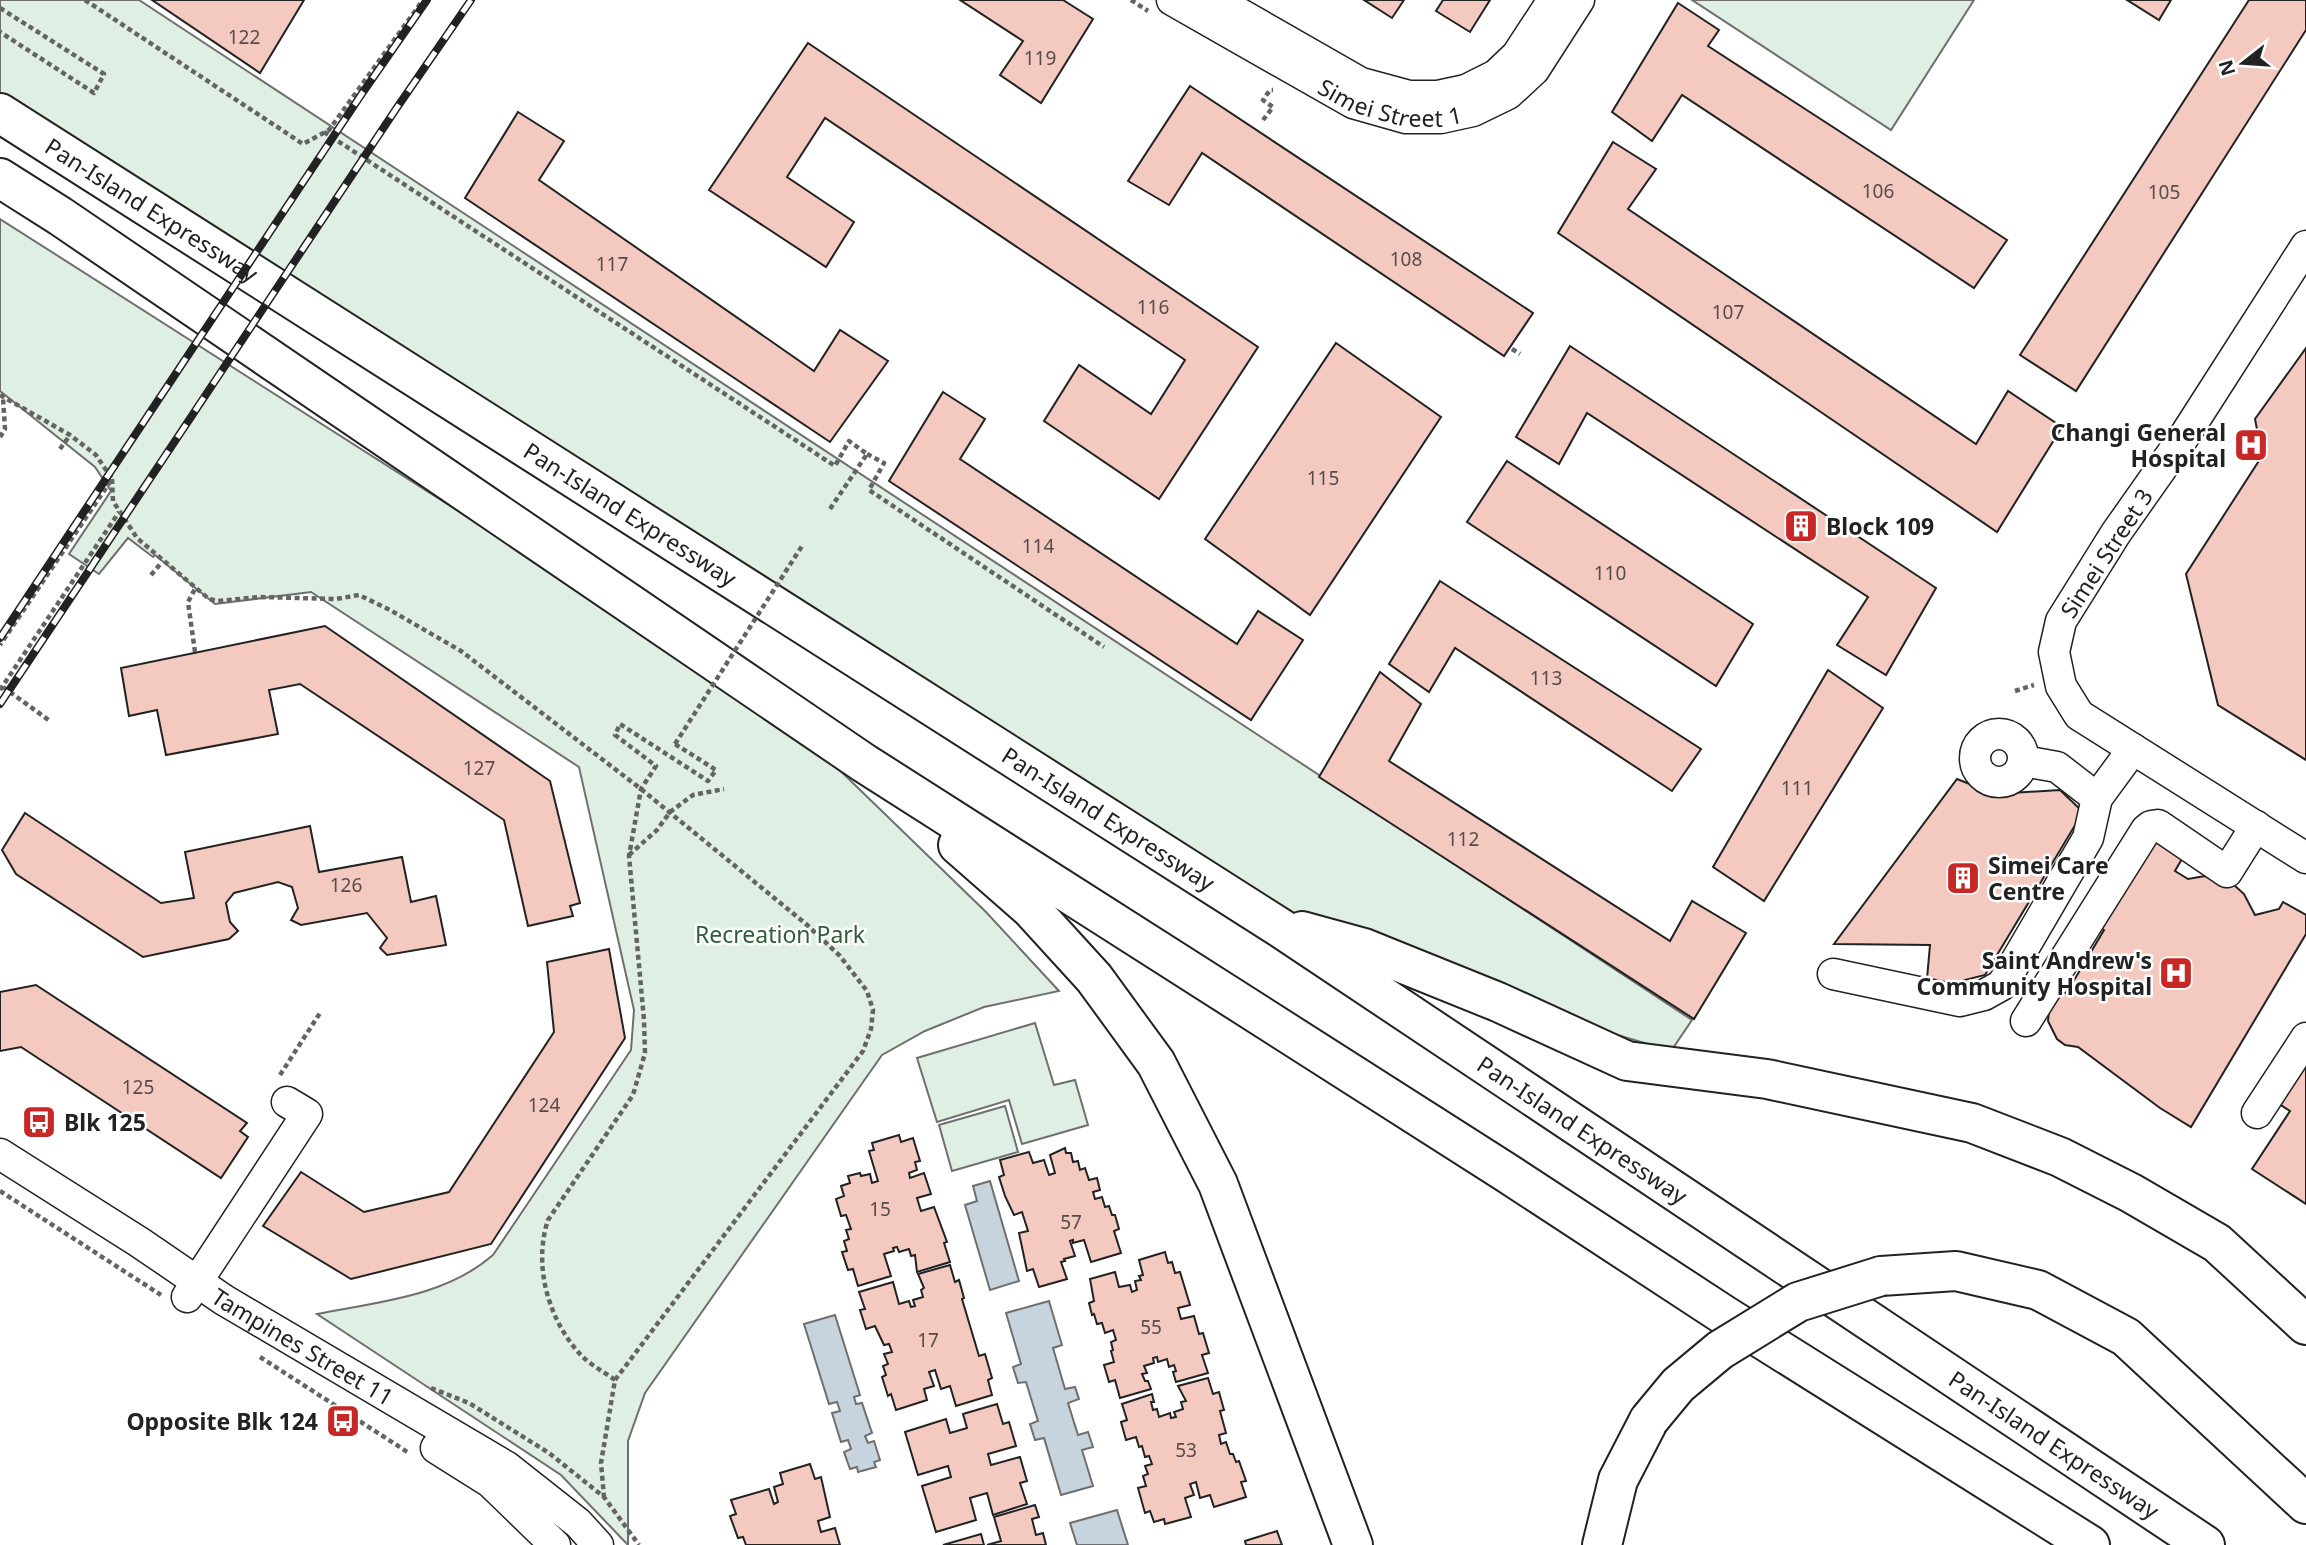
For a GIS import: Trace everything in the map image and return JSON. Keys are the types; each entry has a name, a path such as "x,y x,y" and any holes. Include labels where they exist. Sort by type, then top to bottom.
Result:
{"highway":[{"name":"Pan-Island Expressway","path":"0,113 1279,927 2205,1545"},
{"path":"0,178 864,763 1507,1172 1724,1315 2090,1545"},
{"path":"864,763 1031,909 1094,978 1156,1063 1218,1184 1353,1545"},
{"path":"1279,927 1317,933 1364,948 1498,1002 1628,1061 1767,1079 1972,1123 2060,1157 2132,1193 2217,1243 2306,1325"},
{"path":"1602,1545 1618,1480 1649,1420 1678,1385 1731,1343 1798,1302 1881,1276 1956,1271 2038,1290 2126,1338 2306,1504"}],"street":[{"name":"Simei Street 1","path":"1172,0 1353,103 1406,118 1441,118 1474,111 1508,94 1534,70 1579,0"},
{"name":"Simei Street 1","path":"1216,0 1362,83 1409,96 1438,96 1466,90 1496,75 1517,55 1553,0"},
{"name":"Simei Street 3","path":"2306,246 2061,621 2054,652 2061,686 2079,715 2306,858"},
{"path":"1833,974 1960,1001 1984,995 2002,985 2088,838 2096,798 2133,749"},
{"path":"2024,761 2057,767 2096,798"},
{"path":"2026,1021 2146,830 2158,825 2227,872 2256,827"},
{"path":"2257,1113 2306,1038"},
{"path":"185,1293 290,1099"},
{"name":"Tampines Street 11","path":"0,1154 139,1242 185,1293 224,1300 507,1467 578,1523 598,1545"},
{"name":"Tampines Street 11","path":"0,1174 185,1293 490,1482 555,1545"}],"path":[{"path":"85,0 303,144 329,130 423,0"},
{"path":"0,8 104,74 94,93 0,32"},
{"path":"1263,120 1273,107 1263,100 1270,90 1277,90"},
{"path":"324,132 835,466 849,441 884,463 869,490 1104,647"},
{"path":"1512,349 1520,354"},
{"path":"1,396 70,435 96,454 112,479 113,501 118,512 137,538 162,562 209,599 336,599 359,595 411,621 461,651 641,789 806,924 840,956 867,991 873,1010 871,1029 863,1051 615,1380 601,1463 604,1497"},
{"path":"0,437 5,429 1,396"},
{"path":"60,449 70,435"},
{"path":"830,509 867,454"},
{"path":"0,645 112,479"},
{"path":"50,721 1,687 118,512"},
{"path":"615,1380 581,1355 556,1319 547,1290 542,1242 548,1220 633,1095 645,1053 629,856 641,789 656,766 615,734 620,724 708,781 716,770 675,744 802,546"},
{"path":"151,575 162,562"},
{"path":"195,652 188,602 196,587"},
{"path":"2015,691 2029,687"},
{"path":"629,856 657,830 670,812 694,795 724,789"},
{"path":"290,1099 320,1013"},
{"path":"0,1191 185,1293"},
{"path":"259,1356 410,1454"}],"green space":[{"path":"0,0 139,0 1692,1020 1671,1051 1501,1000 1321,933 0,103"},
{"path":"1692,0 1974,0 1891,130"},
{"name":"Recreation Park","path":"0,219 791,723 986,912 1059,991 984,1007 925,1031 882,1055 645,1393 628,1441 628,1545 561,1475 317,1314 410,1296 432,1289 474,1269 493,1255 631,1050 634,1010 579,767 311,592 215,604 155,555 153,557 128,538 99,574 69,554 111,491 95,467 0,391"},
{"path":"1035,1023 1054,1085 1075,1080 1088,1125 1022,1144 1009,1100 937,1122 917,1058"},
{"path":"1005,1106 1018,1152 952,1171 939,1125"}],"shaded area":[{"path":"990,1181 1019,1281 990,1290 965,1205 977,1201 973,1186"},
{"path":"1049,1301 1062,1345 1053,1348 1065,1389 1075,1387 1079,1399 1068,1403 1078,1435 1088,1432 1093,1447 1082,1450 1093,1486 1061,1495 1044,1438 1035,1440 1030,1424 1038,1421 1026,1382 1018,1383 1013,1367 1021,1364 1006,1313"},
{"path":"835,1315 860,1395 854,1397 856,1404 862,1403 872,1433 865,1436 868,1443 874,1441 880,1460 874,1462 876,1467 858,1472 857,1467 850,1469 844,1452 851,1449 848,1440 841,1442 832,1413 840,1411 837,1402 829,1404 804,1324"},
{"path":"1117,1510 1128,1545 1077,1545 1070,1523"}],"building":[{"path":"152,0 304,0 260,73"},
{"path":"960,0 1063,0 1093,19 1041,103 1000,75 1023,41"},
{"path":"1364,0 1404,0 1392,18"},
{"path":"1443,0 1490,0 1470,32 1436,11"},
{"path":"2127,0 2171,0 2159,20"},
{"path":"2249,0 2306,0 2306,30 2076,391 2020,355"},
{"path":"1678,3 1719,30 1708,46 2007,240 1974,288 1682,95 1652,141 1612,112"},
{"path":"808,43 1258,347 1159,499 1044,421 1079,365 1151,414 1185,360 825,118 787,177 854,222 826,267 709,190"},
{"path":"1190,86 1533,313 1504,356 1202,153 1169,205 1128,181"},
{"path":"518,112 564,141 539,180 814,371 840,330 888,361 830,442 465,198"},
{"path":"1613,142 1656,169 1628,209 1976,444 2008,391 2062,427 1997,532 1558,233"},
{"path":"1336,343 1441,417 1310,615 1205,539"},
{"name":"Block 109","path":"1570,346 1936,588 1886,675 1837,645 1868,597 1587,413 1559,464 1516,437"},
{"path":"2306,348 2306,760 2218,705 2186,574 2262,456 2255,419"},
{"path":"943,392 985,419 960,459 1237,644 1258,611 1303,640 1251,720 889,481"},
{"path":"1507,461 1753,624 1716,686 1467,522"},
{"path":"1440,581 1701,749 1672,791 1455,648 1429,692 1389,664"},
{"path":"325,626 550,781 580,903 570,906 573,916 528,926 504,820 300,684 269,690 278,734 166,755 157,710 129,716 121,668"},
{"path":"1828,670 1883,708 1764,901 1713,867"},
{"path":"1380,672 1421,704 1389,761 1670,941 1692,901 1746,933 1694,1019 1319,777"},
{"name":"Simei Care Centre","path":"1957,779 1995,794 2060,790 2083,812 1985,975 1926,990 1930,945 1834,944"},
{"path":"25,813 161,903 194,898 185,852 310,826 319,872 402,857 411,902 436,896 446,945 387,955 380,948 387,938 367,913 301,925 291,920 298,908 292,887 278,882 234,893 226,903 230,922 238,931 229,939 143,957 16,874 2,850"},
{"name":"Saint Andrew's Community Hospital","path":"2150,837 2183,857 2175,871 2188,879 2205,876 2220,878 2233,884 2244,894 2255,915 2279,909 2283,902 2306,915 2306,934 2191,1127 2160,1108 2078,1047 2065,1045 2057,1039 2048,1021 2049,1011 2060,995 2067,992 2104,930 2097,926"},
{"path":"609,949 625,1038 491,1244 351,1279 263,1226 301,1172 364,1212 449,1192 554,1032 547,962"},
{"path":"36,985 247,1123 240,1131 248,1137 221,1178 21,1047 0,1051 0,992"},
{"path":"2306,1050 2306,1204 2252,1169 2290,1111 2273,1100"},
{"path":"899,1135 901,1142 913,1138 920,1161 915,1162 917,1170 909,1173 910,1178 924,1173 931,1194 917,1198 921,1211 934,1207 947,1242 944,1243 950,1262 917,1272 915,1255 911,1256 909,1249 899,1252 897,1247 893,1248 894,1251 884,1254 891,1276 858,1286 853,1269 848,1270 842,1252 847,1251 844,1241 849,1239 846,1230 851,1229 846,1215 841,1216 836,1199 844,1196 841,1186 850,1183 848,1176 870,1174 872,1183 878,1181 869,1151 874,1150 872,1143"},
{"path":"1065,1148 1066,1153 1071,1153 1073,1162 1078,1161 1080,1170 1085,1168 1089,1180 1097,1178 1100,1190 1093,1192 1095,1199 1102,1197 1105,1207 1109,1206 1112,1215 1115,1215 1119,1229 1114,1231 1121,1253 1091,1262 1084,1240 1073,1243 1073,1240 1070,1241 1075,1256 1061,1262 1067,1279 1039,1287 1033,1269 1027,1271 1019,1233 1028,1231 1022,1212 1014,1215 1005,1196 999,1177 1004,1175 1000,1160 1029,1152 1033,1163 1044,1160 1049,1175 1055,1173 1050,1155"},
{"path":"1165,1252 1175,1273 1180,1272 1190,1305 1178,1308 1181,1319 1194,1316 1199,1334 1203,1333 1209,1353 1202,1355 1208,1373 1176,1382 1174,1365 1169,1367 1167,1359 1158,1362 1157,1357 1153,1358 1154,1363 1144,1366 1147,1373 1142,1374 1151,1389 1120,1398 1115,1380 1109,1382 1104,1365 1114,1362 1111,1342 1116,1340 1113,1330 1105,1333 1102,1323 1097,1324 1094,1314 1092,1315 1089,1303 1094,1301 1090,1279 1115,1272 1119,1287 1130,1285 1132,1292 1137,1290 1135,1281 1141,1280 1139,1276 1143,1275 1139,1260"},
{"path":"950,1265 955,1282 959,1280 979,1356 985,1354 992,1378 988,1380 992,1395 956,1406 950,1386 941,1389 935,1370 929,1372 934,1386 924,1389 927,1400 896,1410 882,1377 886,1375 883,1366 888,1364 884,1354 892,1352 889,1344 884,1345 875,1326 866,1329 860,1310 865,1309 859,1292 893,1282 899,1304 909,1301 911,1307 915,1306 913,1300 923,1297 921,1290 924,1288 918,1274"},
{"path":"1208,1378 1213,1394 1219,1392 1224,1410 1220,1411 1226,1433 1219,1435 1221,1444 1226,1442 1230,1454 1233,1454 1236,1462 1239,1461 1246,1481 1241,1482 1246,1497 1214,1507 1210,1495 1200,1498 1196,1482 1190,1484 1194,1495 1185,1498 1191,1517 1165,1524 1164,1519 1154,1522 1150,1511 1145,1513 1138,1488 1146,1486 1143,1476 1148,1474 1145,1466 1152,1464 1149,1456 1145,1457 1142,1446 1139,1447 1136,1437 1126,1440 1121,1422 1127,1420 1122,1404 1152,1394 1153,1410 1157,1409 1159,1417 1170,1413 1171,1418 1176,1417 1174,1412 1183,1409 1181,1402 1186,1401 1178,1386"},
{"path":"997,1404 1003,1424 1009,1422 1016,1446 988,1454 991,1465 1020,1457 1027,1481 1020,1483 1027,1504 993,1515 987,1493 970,1498 976,1520 936,1532 922,1486 951,1477 948,1466 918,1475 905,1432 946,1419 950,1433 967,1428 963,1414"},
{"path":"810,1464 815,1479 821,1477 830,1517 818,1521 821,1532 835,1528 840,1545 746,1545 743,1537 738,1538 730,1516 736,1514 731,1500 769,1489 774,1504 778,1502 774,1487 783,1484 780,1473"},
{"path":"1035,1505 1039,1517 1032,1519 1036,1535 1043,1533 1046,1545 987,1545 1001,1541 994,1517"},
{"path":"1277,1531 1282,1545 1246,1545 1245,1541"},
{"path":"981,1534 984,1545 943,1545"}],"railway":[{"path":"0,638 427,0"},
{"path":"0,704 471,0"}],"place":[{"name":"Changi General Hospital","path":"2251,445"},
{"name":"Block 109","path":"1801,526"},
{"name":"Simei Care Centre","path":"1963,878"},
{"name":"Saint Andrew's Community Hospital","path":"2176,973"},
{"name":"Blk 125","path":"39,1122"},
{"name":"Opposite Blk 124","path":"343,1421"}]}
